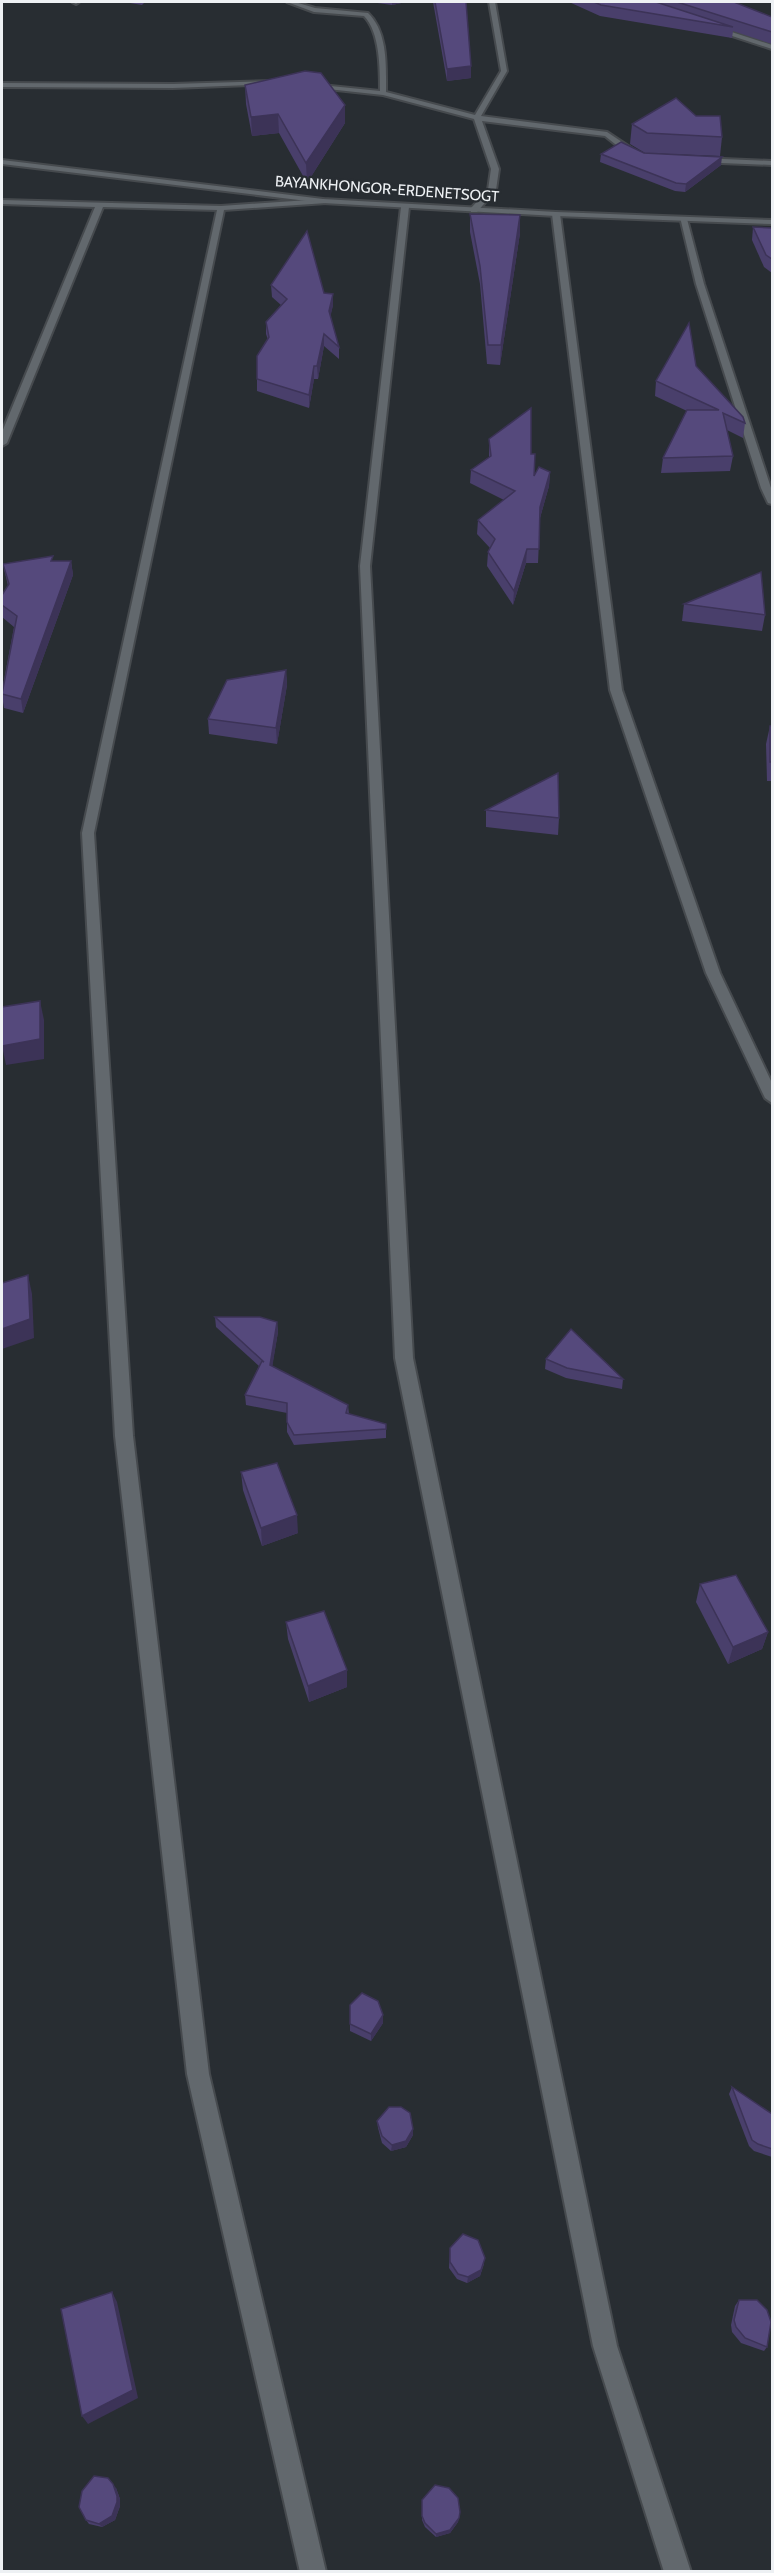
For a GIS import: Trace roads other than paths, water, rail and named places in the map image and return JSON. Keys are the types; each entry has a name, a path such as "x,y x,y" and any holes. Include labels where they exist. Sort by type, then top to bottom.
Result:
{"street":[{"path":"290,2 314,10 366,14 372,20 383,57 383,93"},
{"path":"474,210 492,190 495,169 477,118 504,70 492,2"},
{"path":"705,26 772,47"},
{"path":"2,85 173,86 285,83"},
{"path":"306,85 383,93 477,118 607,134 615,137 630,153 643,157"},
{"path":"690,160 772,163"},
{"name":"BAYANKHONGOR-ERDENETSOGT","path":"2,162 323,201 405,207 772,222"},
{"path":"2,202 221,208 323,201"},
{"path":"2,443 100,204"},
{"path":"405,207 365,566 404,1358 605,2346 678,2571"},
{"path":"221,208 88,833 124,1436 198,2074 313,2571"},
{"path":"556,214 616,690 712,973 772,1098"},
{"path":"683,219 700,284 772,501"}]}
